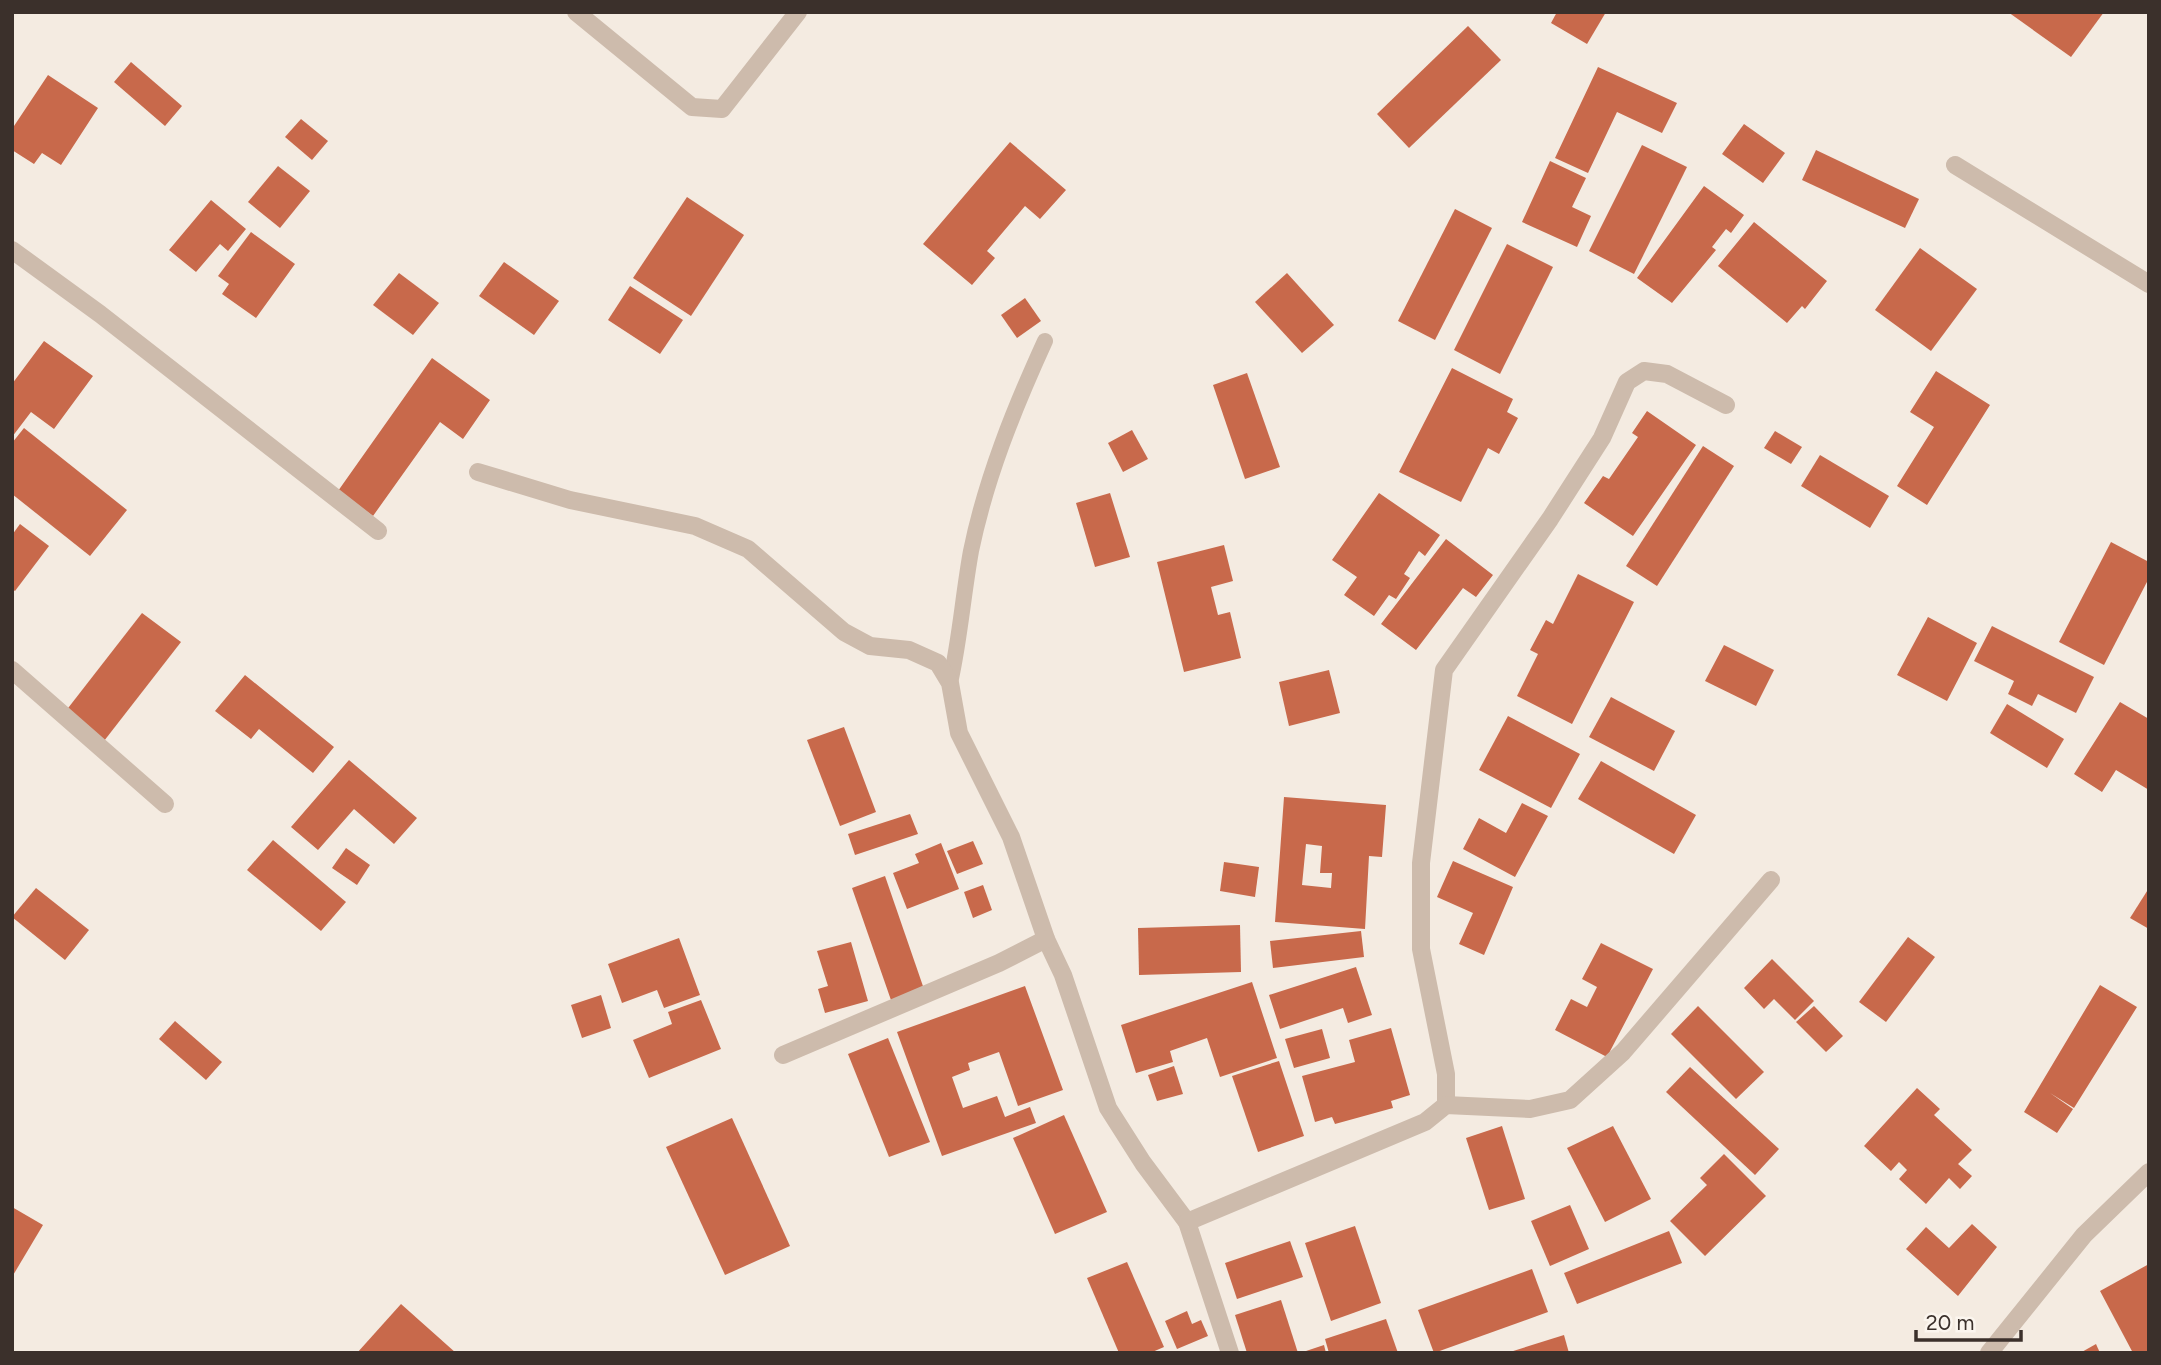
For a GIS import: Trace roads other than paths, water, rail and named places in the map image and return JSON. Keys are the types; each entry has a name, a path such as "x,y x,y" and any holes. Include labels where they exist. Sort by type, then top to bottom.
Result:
{"street":[{"path":"576,12 692,107 722,109 798,12"},
{"path":"1955,165 2149,284"},
{"path":"12,250 100,314 378,531"},
{"path":"1446,1105 1446,1074 1422,949 1421,875 1444,670 1550,519 1594,450 1627,382 1644,371 1667,374 1726,405"},
{"path":"478,472 570,500 695,526 748,549 844,632 870,646 909,650 938,663 950,683 959,733 1011,837 1046,939 1063,975 1108,1108 1143,1163 1187,1222 1230,1353"},
{"path":"12,670 165,803"},
{"path":"1187,1222 1425,1122 1446,1105 1530,1109 1570,1100 1623,1052 1771,880"},
{"path":"783,1055 999,963 1046,939"},
{"path":"1989,1353 2084,1234 2149,1172"}],"lane":[{"path":"950,683 960,639 971,552 992,469 1045,341"}]}
